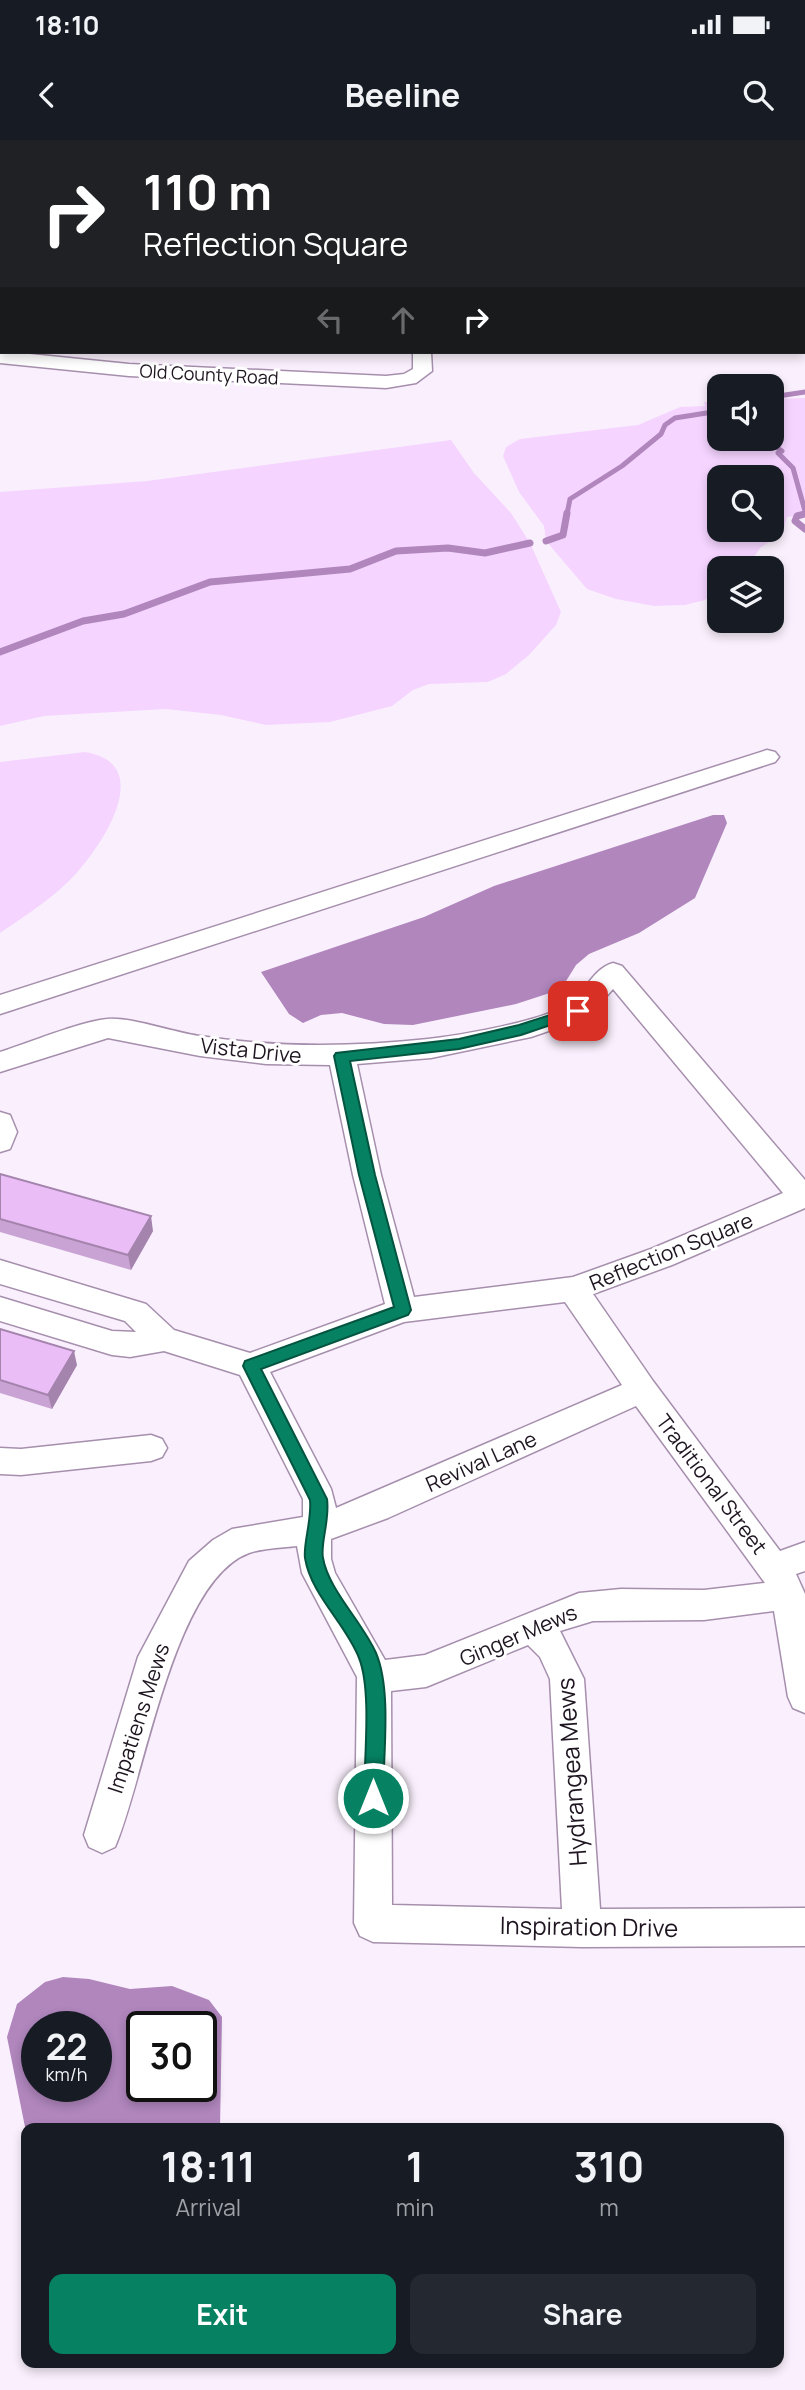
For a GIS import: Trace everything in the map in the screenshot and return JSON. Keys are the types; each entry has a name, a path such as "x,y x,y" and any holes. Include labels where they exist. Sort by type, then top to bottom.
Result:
{"street":[{"name":"Old County Road","path":"76,354 163,362 394,371 418,375"},
{"path":"418,375 423,371 422,354"},
{"name":"Old County Road","path":"0,357 129,370 238,376 386,382 418,375"},
{"path":"0,1005 767,757"},
{"name":"Vista Drive","path":"0,1062 108,1028 227,1050 342,1056 459,1044 547,1022 578,1011 613,972 804,1196"},
{"path":"342,1056 367,1175 402,1310"},
{"path":"0,1122 3,1132 0,1142"},
{"name":"Reflection Square","path":"251,1366 402,1310 573,1289 646,1265 804,1196"},
{"path":"0,1272 135,1312 164,1339 251,1366 318,1499 319,1529 313,1557 317,1569 367,1654 374,1677"},
{"name":"Traditional Street","path":"573,1289 642,1390 781,1580 805,1698"},
{"path":"0,1309 112,1343 130,1345 164,1339"},
{"name":"Revival Lane","path":"319,1529 376,1508 642,1390"},
{"path":"0,1461 21,1462 151,1448"},
{"name":"Impatiens Mews","path":"102,1835 155,1657 201,1571 225,1550 244,1539 319,1529"},
{"path":"781,1580 805,1556"},
{"name":"Ginger Mews","path":"374,1677 426,1671 579,1608 601,1604 695,1606 758,1600 781,1580"},
{"name":"Hydrangea Mews","path":"534,1628 552,1646 567,1679 582,1928"},
{"name":"Inspiration Drive","path":"374,1677 373,1923 582,1928 805,1927"}],"shaded area":[{"path":"805,398 805,515 787,517 784,527 784,465 707,465 707,542 769,542 754,556 707,556 705,600 685,605 654,606 616,599 587,589 546,541 544,526 519,492 503,456 506,447 520,439 638,425 680,407 705,406 704,402 707,402 707,451 784,451 784,399"},
{"path":"451,440 474,473 511,513 530,543 561,612 556,625 529,655 506,674 488,682 429,684 413,690 392,706 330,722 266,725 221,715 166,709 44,716 0,726 0,492 147,481"},
{"path":"85,752 107,760 118,773 121,790 107,831 69,881 0,933 0,762"},
{"path":"713,815 724,815 727,823 695,898 639,933 589,954 576,965 563,986 556,991 516,1004 413,1025 384,1024 342,1013 321,1015 303,1023 289,1014 261,972 424,917 494,886"},
{"path":"63,1977 89,1979 130,1989 172,1986 209,2000 222,2017 220,2123 24,2123 7,2037 17,2004 45,1982"}],"building":[{"path":"0,1174 151,1216 128,1255 0,1219"},
{"path":"0,1329 74,1351 48,1395 0,1380"}],"waterway":[{"path":"784,395 805,392"},
{"path":"567,514 570,499 622,466 661,434 665,425 675,418 707,413"},
{"path":"782,451 778,453 793,468 805,511"},
{"path":"546,541 563,535 567,513"},
{"path":"805,514 797,516 795,521 805,529"},
{"path":"0,652 83,621 124,614 210,582 350,569 396,551 448,548 485,553 530,543"}],"route":[{"path":"373,1798 374,1677 367,1654 323,1580 313,1557 321,1518 318,1499 251,1366 402,1310 367,1175 342,1056 459,1044 521,1030 578,1011"}]}
